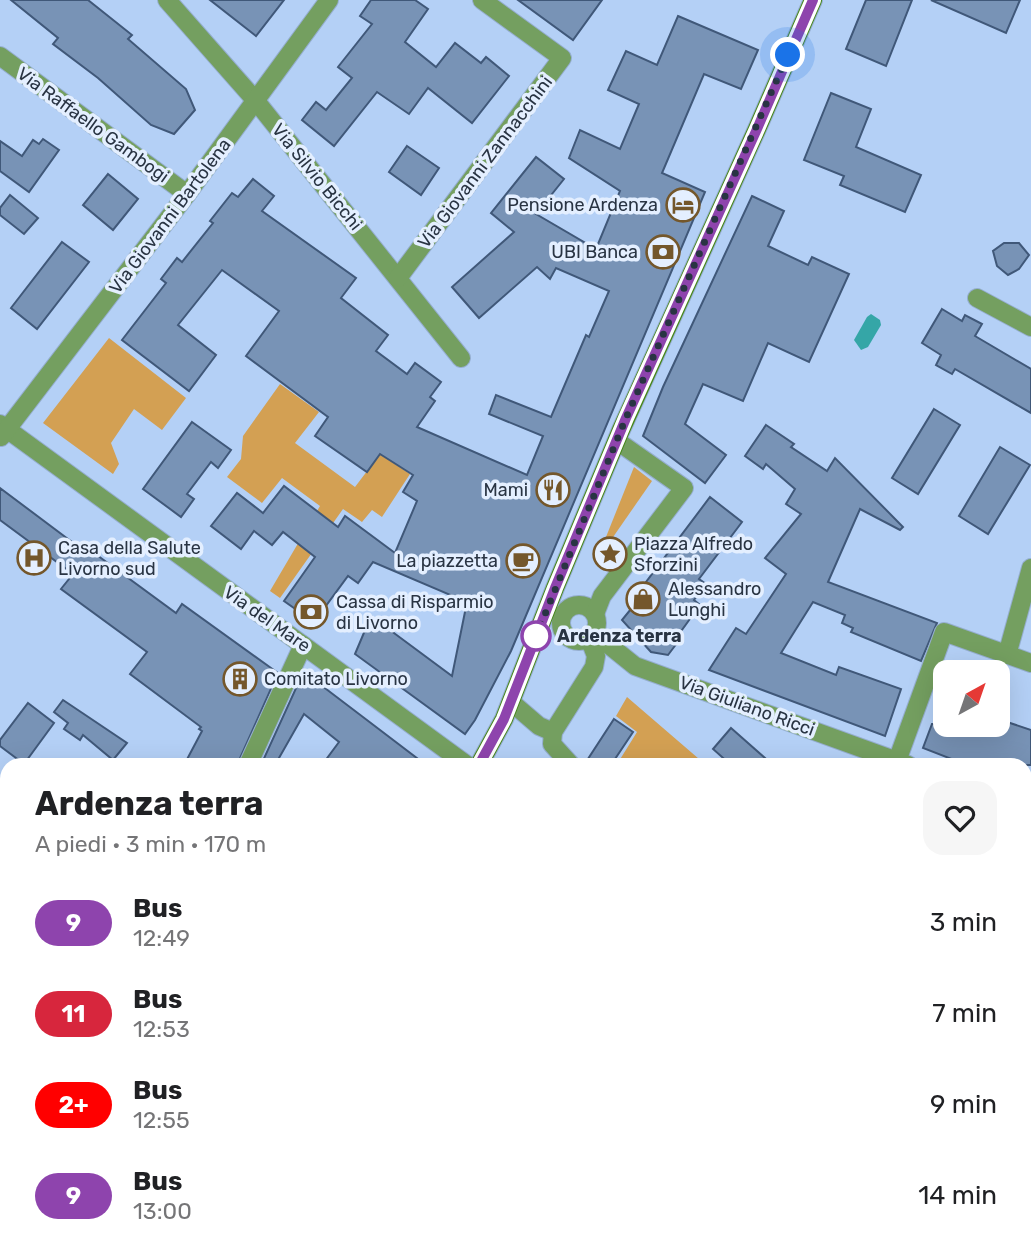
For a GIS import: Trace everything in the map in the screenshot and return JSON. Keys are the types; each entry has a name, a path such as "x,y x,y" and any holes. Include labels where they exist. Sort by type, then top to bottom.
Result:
{"main road":[{"path":"483,758 504,719 619,435 813,0"}],"street":[{"name":"Via Silvio Bicchi","path":"167,0 256,101 461,358"},
{"name":"Via Giovanni Bartolena","path":"2,431 187,194 329,0"},
{"name":"Via Giovanni Zannacchini","path":"398,278 562,58 482,0"},
{"name":"Via Raffaello Gambogi","path":"0,56 187,194"},
{"path":"977,298 1031,327"},
{"name":"Via del Mare","path":"2,431 457,758"},
{"path":"595,614 602,597 684,488 619,435"},
{"path":"1007,655 1031,568"},
{"path":"555,588 568,593 576,604"},
{"path":"546,729 594,667 596,656 592,635 597,623 595,614 587,606 576,604 566,610 561,626 566,636 572,640 584,640 592,635"},
{"path":"540,625 551,623 561,626"},
{"path":"904,758 944,632 1031,663"},
{"name":"Via Giuliano Ricci","path":"592,635 635,666 888,758"},
{"path":"251,758 303,645"},
{"path":"511,702 546,729 552,744 565,758"}],"shaded area":[{"path":"871,314 880,320 881,325 868,347 861,350 854,340"},
{"path":"109,338 186,398 162,430 134,409 111,443 119,464 113,474 43,423"},
{"path":"280,384 319,412 295,443 355,487 380,454 410,474 382,517 372,510 362,522 343,509 280,598 270,591 320,506 282,478 262,503 227,477 241,459 243,436"},
{"path":"634,467 652,481 611,540 606,537"},
{"path":"627,697 698,758 621,758 637,732 616,716"}],"building":[{"path":"11,0 88,0 132,35 128,39 186,89 195,110 174,134 151,125 98,78 53,44 58,38"},
{"path":"210,0 284,0 256,36"},
{"path":"371,0 415,0 428,9 405,42 436,67 455,43 481,63 486,57 509,76 472,123 428,88 409,114 377,92 334,146 302,120 316,102 326,110 352,78 338,67 372,24 360,16"},
{"path":"518,0 602,0 573,40"},
{"path":"866,0 912,0 886,66 846,49"},
{"path":"931,0 1020,0 1006,33"},
{"path":"678,16 758,50 741,89 704,74 662,173 705,192 511,651 465,734 355,654 371,616 452,676 467,602 373,562 358,583 348,576 314,622 284,601 315,557 283,532 272,545 254,531 241,549 211,526 237,493 263,513 284,486 338,527 345,516 395,553 417,501 403,492 413,475 380,454 367,472 315,436 328,417 246,356 279,311 222,270 178,325 216,355 189,391 122,340 166,283 161,279 177,258 182,262 213,223 210,221 232,193 238,197 253,179 274,196 262,211 356,278 341,298 388,335 376,351 407,374 415,363 441,382 430,397 435,401 417,427 527,475 543,436 489,414 496,395 551,417 586,335 589,337 609,291 556,268 550,279 537,267 479,318 452,287 514,232 491,213 536,157 564,179 536,214 596,249 620,191 569,158 580,130 620,149 639,104 608,90 626,51 657,65"},
{"path":"831,93 871,109 856,147 921,175 905,212 840,185 844,176 804,160"},
{"path":"43,139 59,150 29,192 0,171 0,141 22,156 33,140 39,144"},
{"path":"407,146 439,168 421,195 389,172"},
{"path":"108,174 138,199 113,230 83,205"},
{"path":"10,195 38,218 24,234 0,215 0,208"},
{"path":"752,196 784,211 768,246 808,265 812,257 849,274 809,362 768,343 743,401 703,384 685,424 726,455 705,483 643,436"},
{"path":"62,242 89,262 37,329 11,308"},
{"path":"1004,243 1019,243 1029,255 1019,269 1008,275 997,266 993,251"},
{"path":"942,309 962,321 965,315 982,324 975,336 1031,369 1031,413 955,369 952,374 936,365 941,355 922,343"},
{"path":"934,409 960,425 918,494 892,478"},
{"path":"192,422 231,450 218,468 211,462 187,494 194,499 181,517 143,489"},
{"path":"766,425 794,444 791,447 827,471 835,458 903,527 900,530 860,509 828,582 937,623 921,661 851,632 853,628 842,623 845,615 813,602 781,653 836,675 839,667 901,689 885,736 709,670 736,628 746,634 786,574 765,558 801,514 786,504 795,489 766,464 763,469 745,456"},
{"path":"1000,447 1030,465 988,534 959,516"},
{"path":"0,488 88,554 90,550 176,613 182,604 278,673 240,758 188,758 202,731 199,729 201,727 130,674 147,652 61,589 73,574 0,520"},
{"path":"710,497 742,522 699,579 706,584 694,600 700,605 674,641 677,643 668,655 651,652 622,620 631,609 628,606"},
{"path":"309,676 417,758 327,758 339,742 304,714 279,758 264,758 297,686 300,688"},
{"path":"63,700 127,743 115,758 111,758 83,735 80,740 64,729 68,723 54,712"},
{"path":"28,703 54,723 28,758 16,758 0,746 0,740"},
{"path":"614,719 633,732 616,758 589,758"},
{"path":"1010,723 1031,730 1031,758 949,758 923,748 932,724 933,737 1010,737"},
{"path":"731,728 765,758 723,758 713,749"}],"bus line":[{"name":"9","path":"483,758 504,719 626,418 813,0"}],"place":[{"name":"Pensione Ardenza","path":"683,205"},
{"name":"UBI Banca","path":"663,252"},
{"name":"Mami","path":"553,490"},
{"name":"Piazza Alfredo Sforzini","path":"610,554"},
{"name":"Casa della Salute Livorno sud","path":"34,558"},
{"name":"La piazzetta","path":"523,561"},
{"name":"Alessandro Lunghi","path":"643,599"},
{"name":"Cassa di Risparmio di Livorno","path":"311,612"},
{"name":"Ardenza terra","path":"536,636"},
{"name":"Comitato Livorno","path":"240,679"}],"route":[{"path":"536,636 626,418 788,55"}]}
